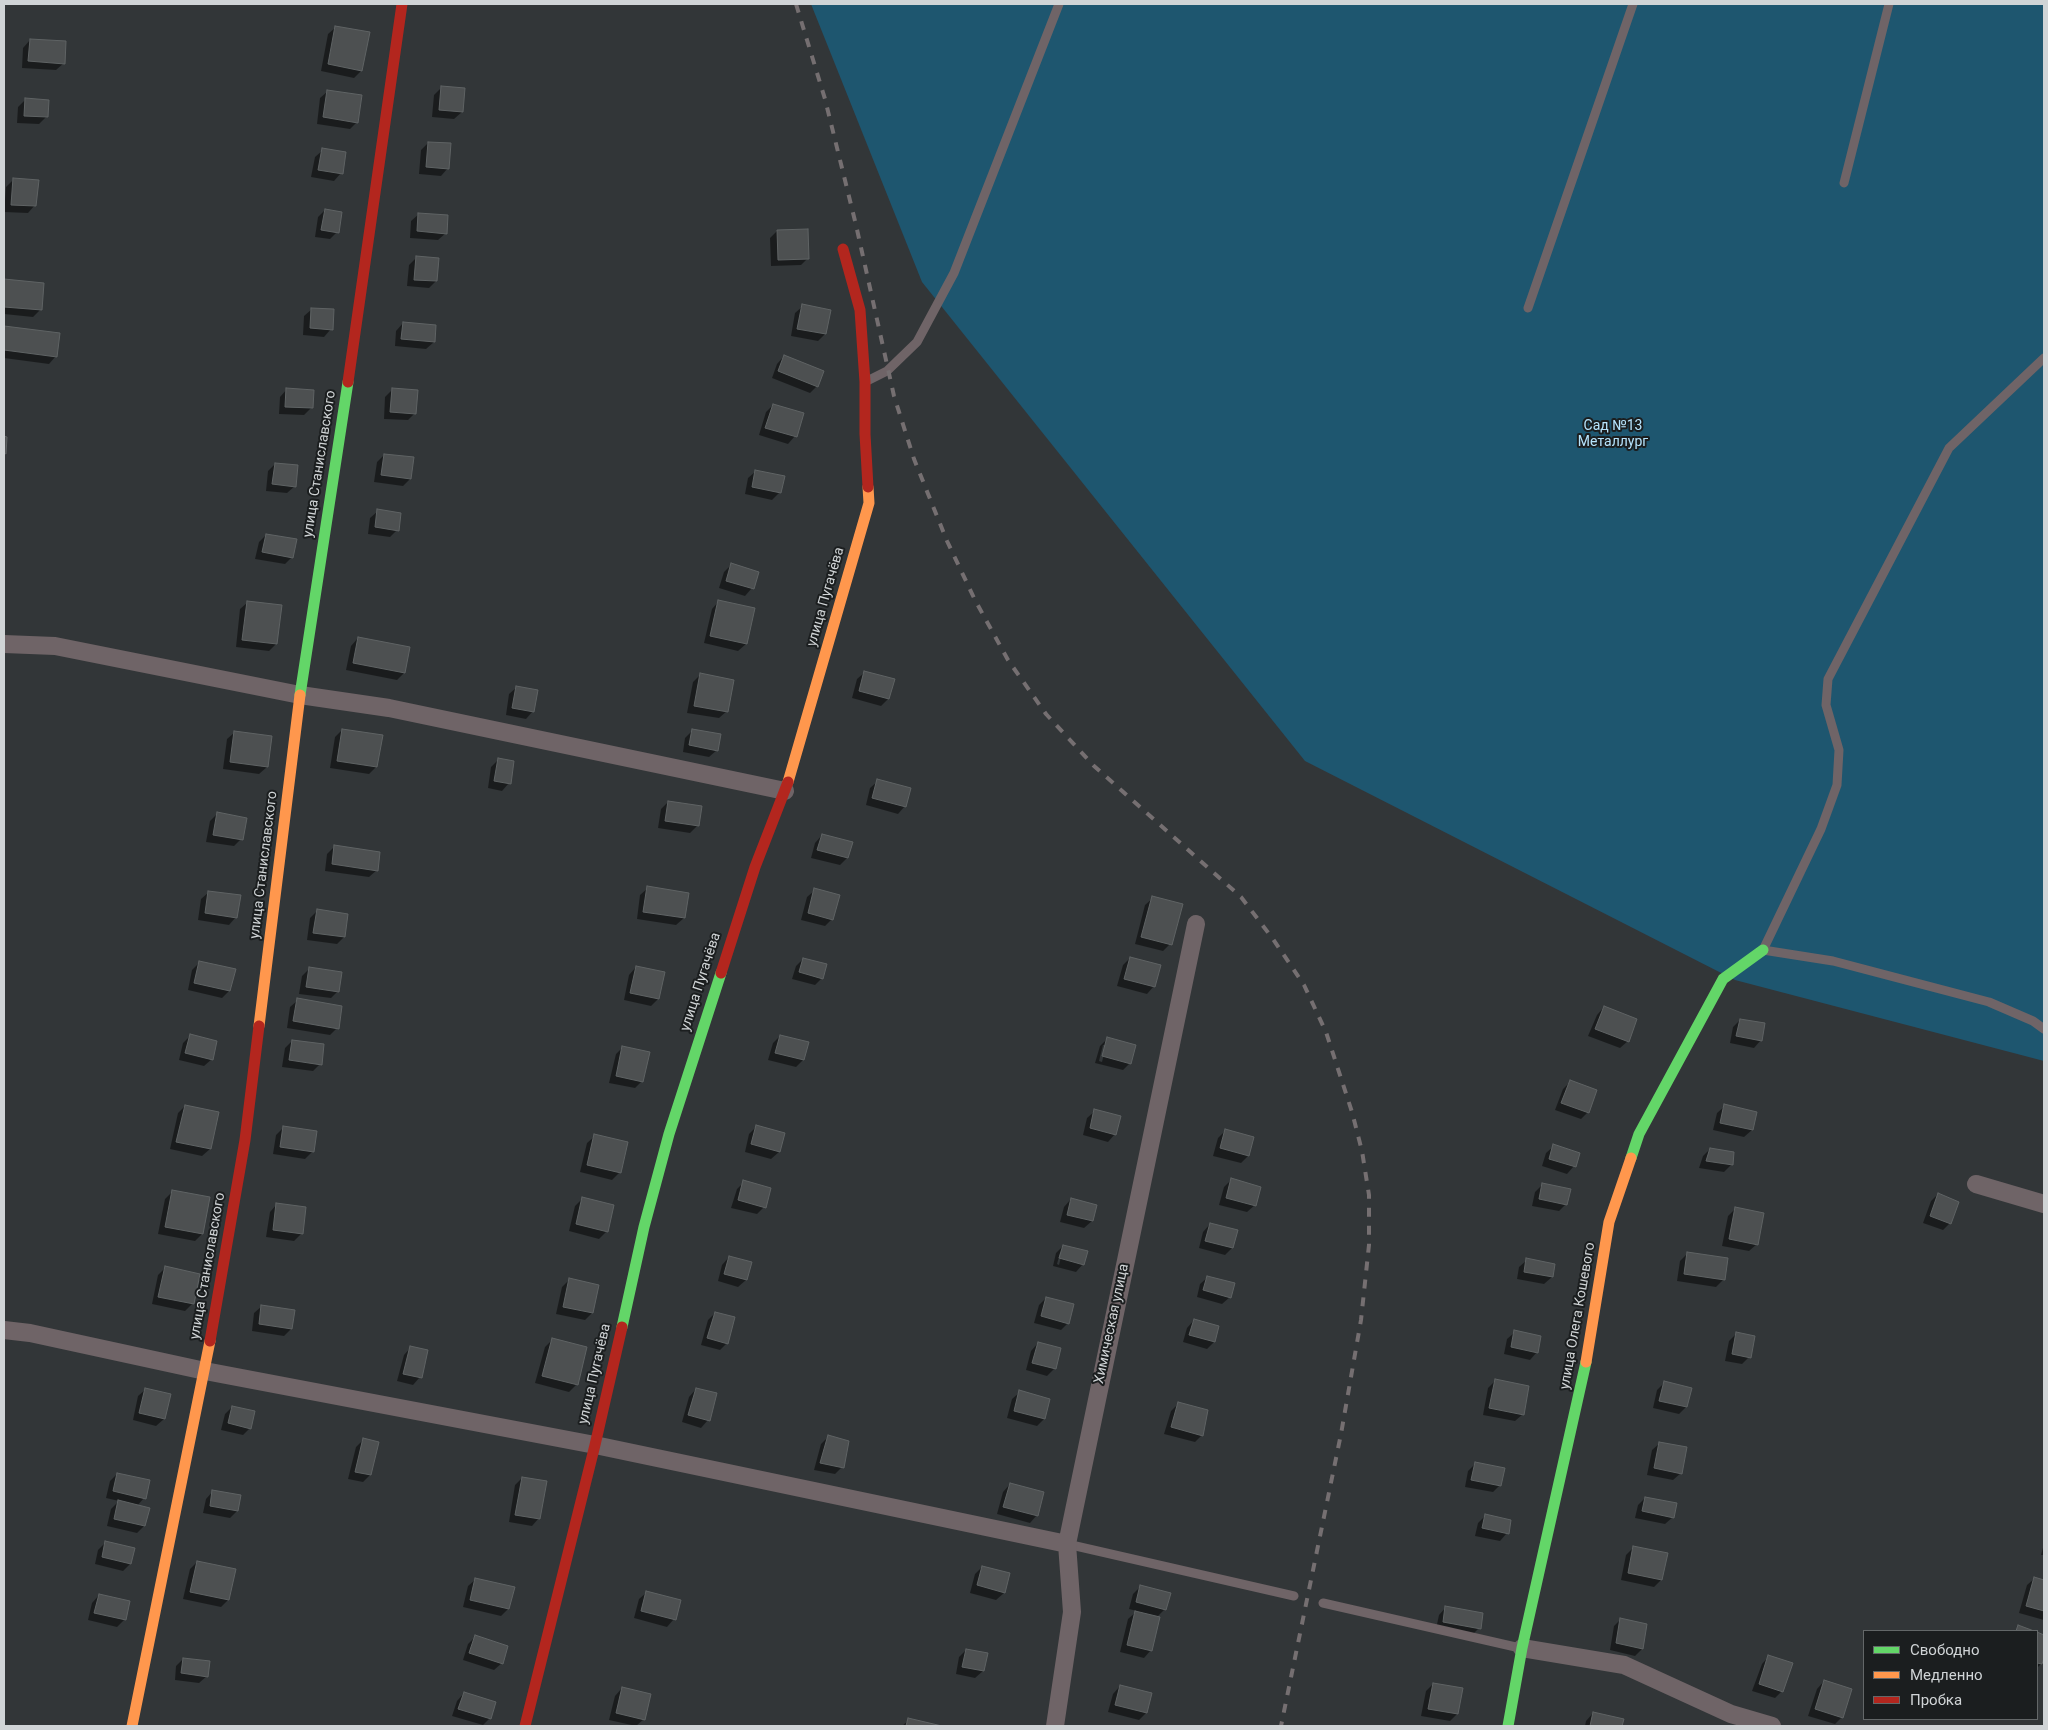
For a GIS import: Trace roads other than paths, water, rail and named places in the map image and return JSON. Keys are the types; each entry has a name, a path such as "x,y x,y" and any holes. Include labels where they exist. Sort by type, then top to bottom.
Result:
{"street":[{"name":"улица Станиславского","path":"132,1726 205,1371 245,1140 300,695 352,357 402,4"},
{"name":"улица Пугачёва","path":"525,1726 595,1445 644,1227 669,1134 755,867 785,791 869,503 865,434 865,382 860,310 843,249"},
{"path":"4,644 55,646 300,695 389,708 785,791"},
{"name":"Химическая улица","path":"1055,1726 1072,1612 1067,1544 1196,924"},
{"name":"улица Олега Кошевого","path":"1508,1726 1522,1648 1583,1382 1608,1222 1639,1134 1723,978 1763,950"},
{"path":"1976,1184 2044,1204"},
{"path":"4,1330 30,1333 205,1371 595,1445 1067,1544"},
{"path":"1522,1648 1624,1665 1731,1714 1772,1726"}],"lane":[{"path":"865,382 887,371 917,342 954,273 1059,4"},
{"path":"1528,308 1633,4"},
{"path":"1844,183 1889,4"},
{"path":"2044,358 1949,448 1828,679 1826,705 1839,750 1837,785 1821,829 1763,950 1833,961 1989,1002 2033,1021 2044,1029"},
{"path":"1067,1544 1294,1596"},
{"path":"1323,1603 1522,1648"}],"railway":[{"path":"796,4 825,99 856,225 894,396 914,459 947,541 975,600 1008,660 1046,714 1094,766 1241,897 1273,939 1304,985 1326,1032 1352,1112 1362,1151 1369,1195 1369,1245 1361,1320 1341,1434 1281,1726"}],"park label":[{"name":"Сад №13 Металлург","path":"1613,434"}]}
